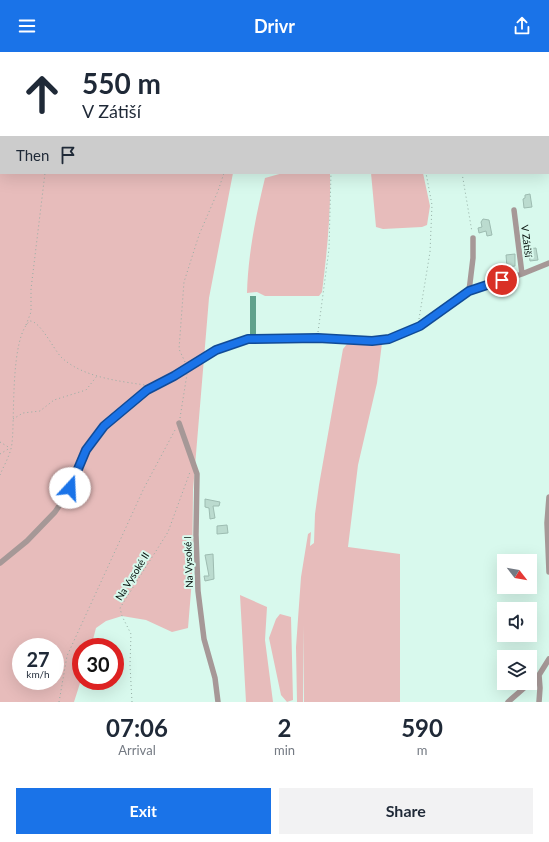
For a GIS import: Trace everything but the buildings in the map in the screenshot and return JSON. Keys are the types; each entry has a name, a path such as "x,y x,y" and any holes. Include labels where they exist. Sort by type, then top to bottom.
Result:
{"street":[{"name":"V Zátiší","path":"514,210 522,274"},
{"path":"469,291 473,258 473,238"},
{"name":"V Zátiší","path":"0,563 27,542 55,512 70,488 86,450 104,426 147,390 208,354 240,341 258,339 318,338 382,340 394,337 420,326 469,291 522,274 549,263"},
{"name":"Na Vysoké I","path":"179,423 197,474 196,535 198,591 204,639 215,678 218,702"},
{"path":"549,497 547,523 549,572"},
{"path":"508,702 539,676 549,660"},
{"path":"539,676 539,702"}],"path":[{"path":"0,475 10,448 16,363 21,339 31,312 31,289 45,174"},
{"path":"59,702 67,656 144,488 164,448 179,423 188,367 179,349 184,282 198,235 218,191 224,174"},
{"path":"318,338 329,249 332,174"},
{"path":"420,326 419,320 430,252 432,213 426,174"},
{"path":"462,174 473,238"},
{"path":"26,325 30,321 34,321 40,326 50,344 62,358 97,376 147,385"},
{"path":"13,420 16,416 23,413 40,411 54,400 86,390 97,376"},
{"path":"0,442 10,448"},
{"path":"0,454 10,448"},
{"name":"Na Vysoké II","path":"132,702 130,665 131,634 122,616 120,608 168,532 193,462"}],"shaded area":[{"path":"0,174 233,174 209,298 193,490 192,579 188,628 172,632 146,620 122,616 106,621 96,628 93,638 72,638 72,690 78,690 74,702 0,702"},
{"path":"279,174 330,174 327,247 322,292 319,296 265,296 257,292 247,293 253,235 265,178"},
{"path":"371,174 423,174 430,206 427,225 422,227 383,229 376,227"},
{"path":"250,296 256,296 256,334 250,334"},
{"path":"382,343 377,383 358,465 348,547 400,554 400,702 304,702 303,625 303,702 297,702 296,647 301,577 308,534 311,532 310,546 314,543 315,514 319,485 343,349 347,344"},
{"path":"240,595 267,607 265,640 273,702 246,702"},
{"path":"280,614 291,617 293,700 287,702 281,695 269,638 276,619"}],"route":[{"path":"70,488 86,450 96,434 104,426 147,390 174,376 216,350 248,339 318,338 372,341 389,339 420,326 469,291 502,280"}]}
